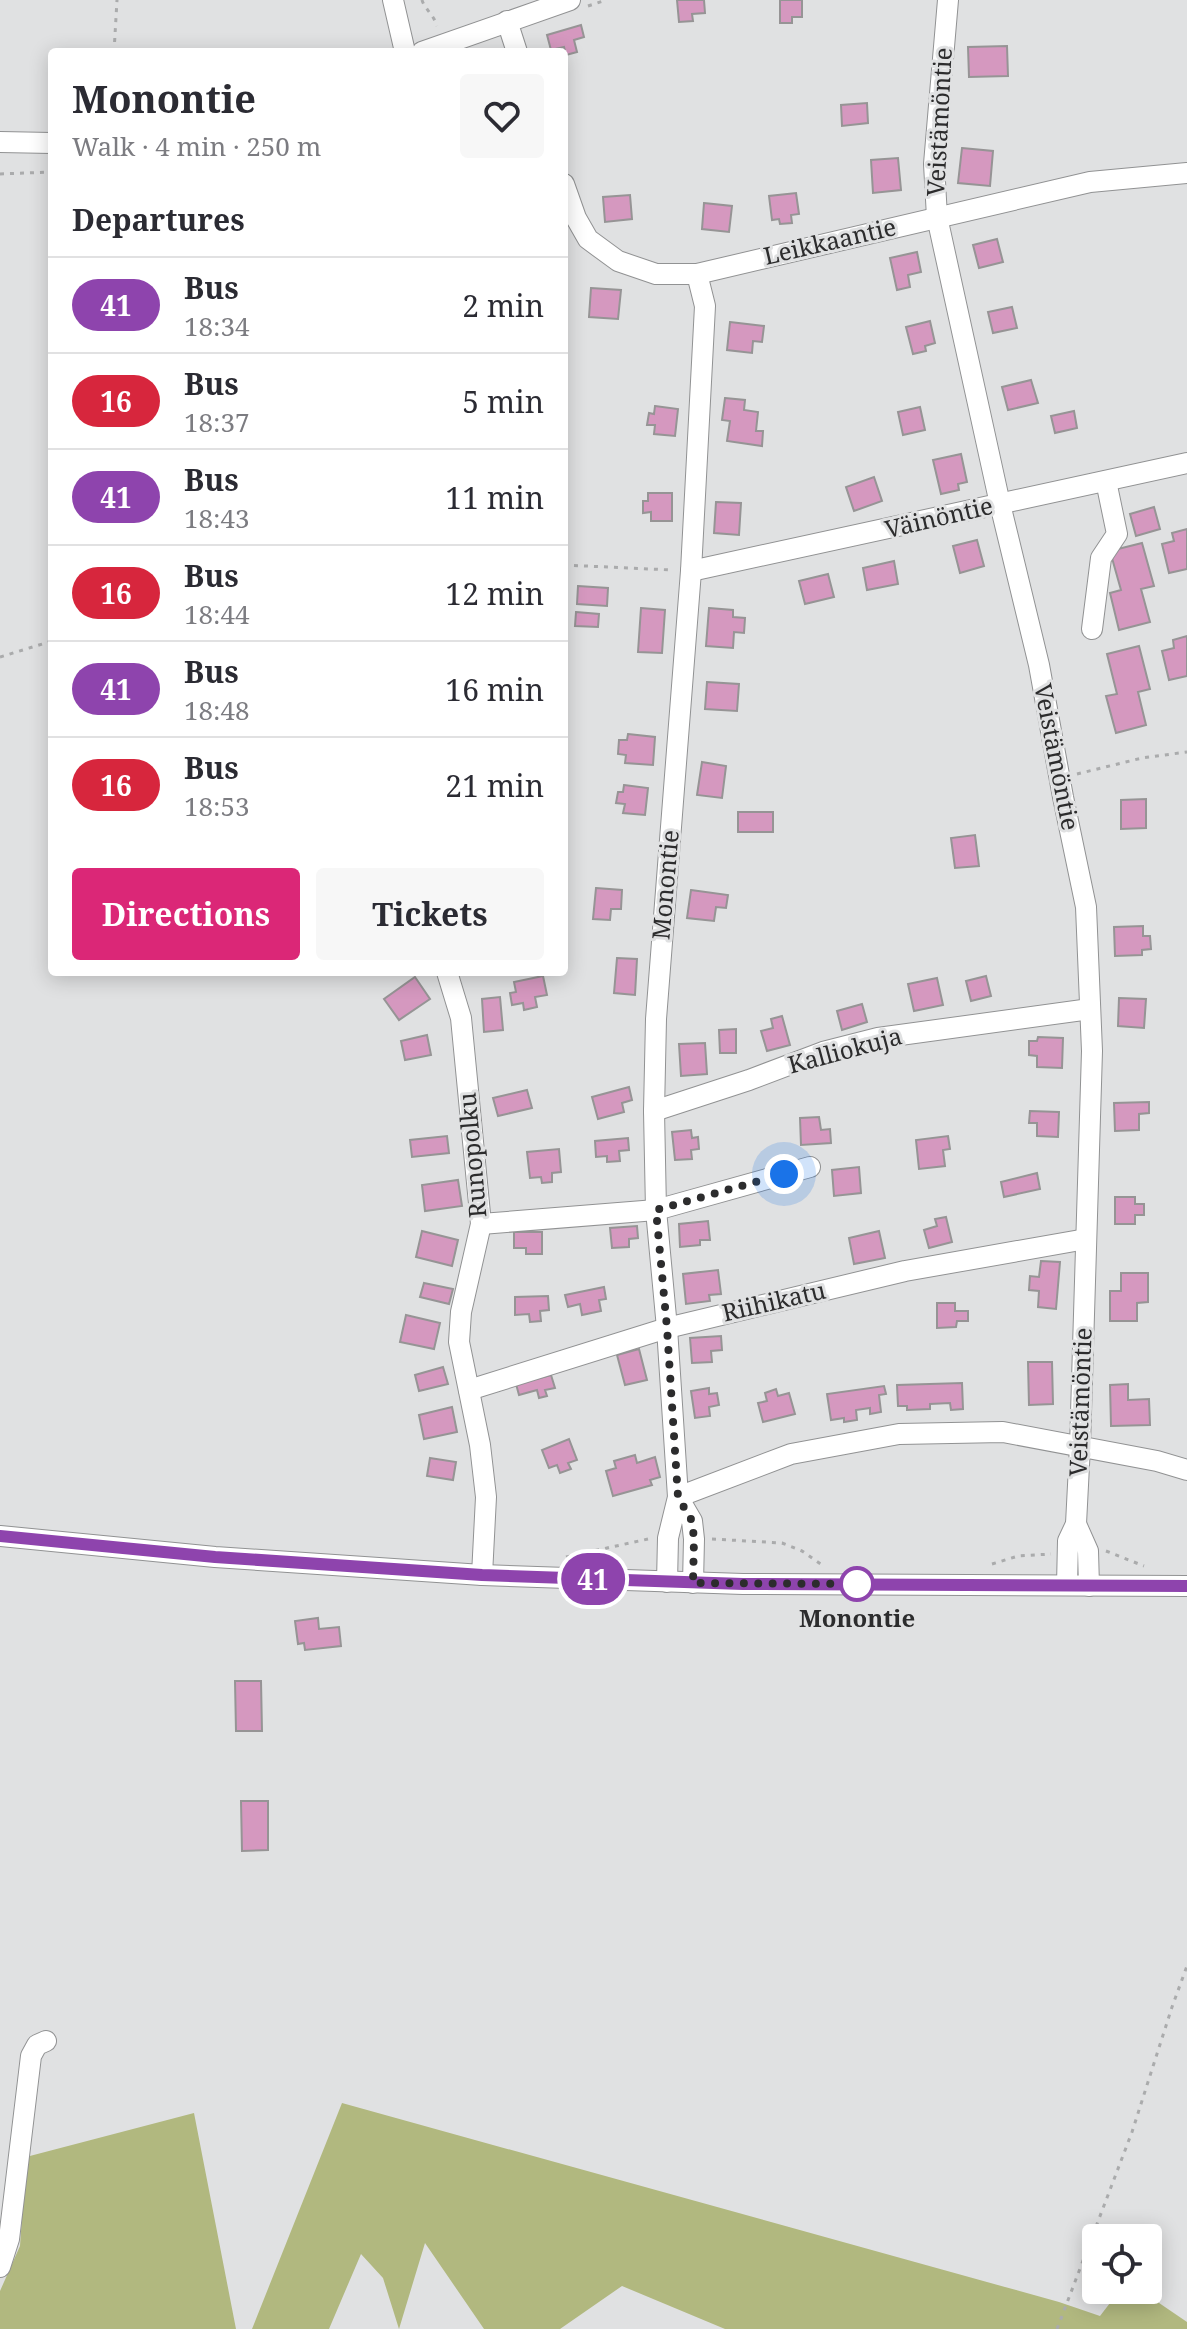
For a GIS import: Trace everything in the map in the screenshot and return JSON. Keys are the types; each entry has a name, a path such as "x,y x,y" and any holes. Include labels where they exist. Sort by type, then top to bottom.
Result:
{"street":[{"path":"393,0 404,48"},
{"path":"433,48 570,0"},
{"name":"Veistämöntie","path":"948,0 934,164 937,217 1039,665 1086,907 1092,1051 1080,1446 1076,1524 1068,1541 1067,1585"},
{"path":"507,21 516,48"},
{"path":"0,142 48,143"},
{"name":"Leikkaantie","path":"570,222 618,261 656,274 697,274 1090,182 1187,173"},
{"name":"Monontie","path":"667,1582 668,1538 678,1497 656,1210 656,1019 691,571 705,306 697,274"},
{"name":"Väinöntie","path":"691,571 1187,463"},
{"path":"1092,629 1101,558 1117,534 1106,481"},
{"name":"Runopolku","path":"448,976 461,1018 481,1224 461,1312 459,1342 480,1445 486,1497 482,1575"},
{"name":"Kalliokuja","path":"654,1111 823,1052 878,1038 1090,1009"},
{"path":"481,1224 656,1210 810,1167"},
{"name":"Riihikatu","path":"469,1390 667,1328 905,1271 1086,1239"},
{"path":"678,1497 791,1454 899,1434 1003,1432 1157,1461 1187,1470"},
{"name":"Monontie","path":"678,1497 692,1521 693,1583"},
{"name":"Veistämöntie","path":"1076,1524 1088,1551 1089,1586"},
{"path":"0,1536 215,1557 482,1575 693,1583 1187,1586"},
{"path":"0,2267 9,2239 31,2056 37,2045 46,2041"}],"path":[{"path":"114,48 117,0"},
{"path":"0,174 48,172"},
{"path":"568,565 691,571"},
{"path":"0,657 48,642"},
{"path":"1059,778 1142,758 1187,752"},
{"path":"1057,2329 1132,2132 1187,1966"}],"green space":[{"path":"342,2103 1100,2316 1109,2304 1161,2304 1187,2322 1187,2329 725,2329 622,2286 560,2329 484,2329 425,2243 399,2329 383,2278 361,2254 329,2329 252,2329"},
{"path":"194,2113 236,2329 0,2329 0,2291 20,2246 26,2157"}],"building":[{"path":"677,0 704,0 705,13 692,14 693,21 679,22"},
{"path":"780,0 802,0 802,17 792,17 792,23 780,23"},
{"path":"581,25 584,37 574,40 577,52 568,54 568,48 550,48 547,35"},
{"path":"1007,46 1008,76 969,77 968,47"},
{"path":"867,103 868,123 842,126 841,105"},
{"path":"962,148 993,151 990,186 958,183"},
{"path":"898,158 901,190 873,193 871,160"},
{"path":"796,193 799,214 791,215 792,223 780,224 779,219 772,220 769,196"},
{"path":"630,195 632,219 605,222 603,197"},
{"path":"704,203 732,206 729,232 702,229"},
{"path":"997,239 1003,262 979,268 973,245"},
{"path":"917,252 921,272 908,275 910,287 897,290 890,258"},
{"path":"591,288 621,290 618,319 589,317"},
{"path":"1012,307 1017,328 993,333 988,312"},
{"path":"930,321 935,343 925,346 926,351 913,354 906,327"},
{"path":"730,322 764,326 762,342 753,341 752,353 727,350"},
{"path":"1031,380 1038,403 1008,410 1002,387"},
{"path":"725,398 745,400 744,410 758,412 756,431 763,431 762,446 727,441 730,421 722,420"},
{"path":"655,406 678,409 675,436 654,434 655,425 647,425 649,413 654,414"},
{"path":"920,407 925,430 903,435 898,412"},
{"path":"1074,411 1077,428 1055,433 1051,416"},
{"path":"961,454 967,482 958,484 959,490 941,494 933,460"},
{"path":"874,477 882,501 854,511 846,487"},
{"path":"648,493 672,493 672,521 651,521 651,512 643,513 643,501 648,501"},
{"path":"716,502 741,503 739,535 714,533"},
{"path":"1154,507 1160,529 1136,536 1130,514"},
{"path":"1187,529 1187,569 1169,573 1162,544 1174,541 1172,533"},
{"path":"977,540 984,566 960,573 953,546"},
{"path":"1142,543 1154,586 1141,589 1150,622 1119,630 1110,593 1121,590 1110,551"},
{"path":"894,561 898,584 867,590 863,568"},
{"path":"828,574 834,597 805,604 799,581"},
{"path":"578,586 608,588 607,606 577,604"},
{"path":"641,608 665,610 662,653 638,652"},
{"path":"709,608 733,610 733,617 745,618 744,633 734,632 733,648 706,646"},
{"path":"576,612 599,614 598,627 575,626"},
{"path":"1187,636 1187,676 1169,680 1162,651 1174,648 1173,640"},
{"path":"1139,646 1150,689 1138,692 1146,725 1116,733 1106,696 1117,694 1107,654"},
{"path":"707,682 739,684 737,711 705,709"},
{"path":"628,734 655,737 653,765 625,763 626,755 618,754 619,740 627,740"},
{"path":"702,762 726,766 722,798 697,795"},
{"path":"624,785 648,788 645,815 623,813 625,804 616,803 618,792 623,792"},
{"path":"1146,799 1146,828 1121,829 1121,800"},
{"path":"738,812 773,812 773,832 738,832"},
{"path":"975,835 979,866 955,868 951,838"},
{"path":"596,888 622,890 621,909 611,909 610,920 593,919"},
{"path":"691,890 728,895 726,908 716,907 714,921 687,918"},
{"path":"1143,926 1143,936 1150,936 1151,949 1142,950 1142,955 1115,956 1114,927"},
{"path":"617,958 637,959 635,995 614,993"},
{"path":"543,976 547,995 535,997 537,1007 524,1010 523,1003 512,1005 510,993 516,992 514,982"},
{"path":"986,976 991,996 971,1001 966,981"},
{"path":"415,977 430,999 399,1020 384,999"},
{"path":"937,978 943,1005 914,1011 908,984"},
{"path":"500,997 503,1030 484,1032 482,999"},
{"path":"1119,998 1146,999 1144,1028 1118,1026"},
{"path":"862,1004 867,1022 842,1030 837,1011"},
{"path":"782,1016 790,1045 767,1051 761,1031 773,1028 771,1019"},
{"path":"736,1029 736,1053 720,1053 719,1030"},
{"path":"427,1035 431,1055 405,1060 401,1041"},
{"path":"1038,1037 1063,1038 1062,1068 1037,1067 1037,1056 1029,1055 1029,1041 1037,1041"},
{"path":"705,1043 707,1074 681,1076 679,1044"},
{"path":"629,1087 632,1100 622,1103 624,1112 598,1119 592,1097"},
{"path":"527,1090 532,1108 498,1116 493,1098"},
{"path":"1149,1102 1149,1113 1139,1114 1139,1130 1115,1131 1114,1103"},
{"path":"1030,1111 1059,1112 1058,1137 1037,1136 1037,1123 1029,1123"},
{"path":"819,1117 821,1130 830,1129 831,1143 801,1145 800,1118"},
{"path":"691,1130 692,1138 698,1137 699,1149 691,1150 692,1159 675,1160 672,1132"},
{"path":"447,1136 449,1153 412,1157 410,1140"},
{"path":"948,1136 950,1149 943,1150 945,1166 919,1169 916,1140"},
{"path":"628,1138 629,1150 619,1151 620,1161 607,1162 607,1156 596,1157 595,1141"},
{"path":"559,1149 561,1172 552,1173 552,1182 542,1183 541,1177 530,1178 527,1152"},
{"path":"859,1167 861,1193 834,1196 832,1170"},
{"path":"1037,1173 1040,1189 1004,1197 1001,1182"},
{"path":"458,1180 462,1206 425,1211 422,1185"},
{"path":"1115,1197 1135,1197 1135,1204 1144,1204 1144,1215 1135,1215 1135,1224 1115,1224"},
{"path":"946,1217 952,1242 929,1248 924,1230 937,1226 935,1219"},
{"path":"708,1221 710,1240 700,1240 700,1245 680,1247 679,1224"},
{"path":"637,1226 638,1238 629,1239 629,1247 612,1248 610,1228"},
{"path":"422,1231 458,1240 452,1266 416,1257"},
{"path":"879,1231 885,1258 854,1264 849,1238"},
{"path":"514,1232 542,1232 542,1254 526,1254 526,1248 514,1248"},
{"path":"1041,1261 1060,1262 1056,1309 1038,1307 1039,1291 1029,1290 1030,1276 1039,1277"},
{"path":"718,1270 721,1294 709,1295 710,1301 686,1304 683,1274"},
{"path":"1121,1273 1148,1273 1148,1302 1137,1303 1137,1321 1110,1321 1110,1291 1121,1291"},
{"path":"424,1283 453,1289 449,1304 420,1297"},
{"path":"604,1287 606,1299 599,1300 601,1311 582,1315 580,1304 568,1307 565,1295"},
{"path":"548,1296 549,1310 540,1311 541,1321 530,1322 529,1314 515,1315 515,1297"},
{"path":"937,1303 955,1303 955,1311 968,1311 968,1321 957,1321 956,1327 937,1328"},
{"path":"406,1315 440,1323 434,1349 400,1342"},
{"path":"721,1336 722,1350 711,1351 712,1362 692,1363 690,1338"},
{"path":"639,1349 647,1380 625,1385 617,1355"},
{"path":"1028,1362 1052,1362 1053,1404 1029,1405"},
{"path":"443,1367 448,1384 419,1391 415,1375"},
{"path":"551,1375 555,1388 545,1390 547,1396 539,1398 537,1390 519,1395 516,1384"},
{"path":"962,1383 963,1409 951,1410 950,1403 930,1404 930,1409 907,1410 907,1406 898,1406 897,1385"},
{"path":"1128,1384 1128,1400 1149,1399 1150,1425 1111,1426 1110,1385"},
{"path":"884,1386 886,1394 879,1395 881,1412 870,1414 870,1408 856,1410 857,1420 831,1420 827,1394"},
{"path":"709,1388 709,1394 717,1393 719,1405 709,1407 710,1416 695,1418 691,1391"},
{"path":"776,1389 778,1396 789,1393 795,1414 763,1422 758,1403 767,1401 765,1393"},
{"path":"452,1407 457,1432 424,1439 419,1415"},
{"path":"569,1439 577,1460 568,1463 571,1469 560,1473 557,1465 549,1468 542,1450"},
{"path":"635,1455 637,1463 655,1457 660,1477 650,1480 652,1485 613,1496 606,1471 616,1468 614,1461"},
{"path":"430,1458 456,1462 453,1480 427,1476"},
{"path":"318,1618 319,1629 339,1627 341,1646 305,1650 304,1643 298,1644 295,1621"},
{"path":"235,1681 261,1681 262,1731 236,1731"},
{"path":"241,1801 268,1801 268,1850 242,1851"}],"bus line":[{"name":"41","path":"0,1536 215,1557 482,1575 743,1584 1187,1586"}],"place":[{"name":"Monontie","path":"857,1584"}],"route":[{"path":"784,1174 656,1210 678,1497 692,1521 693,1583 861,1584 857,1584"}]}
